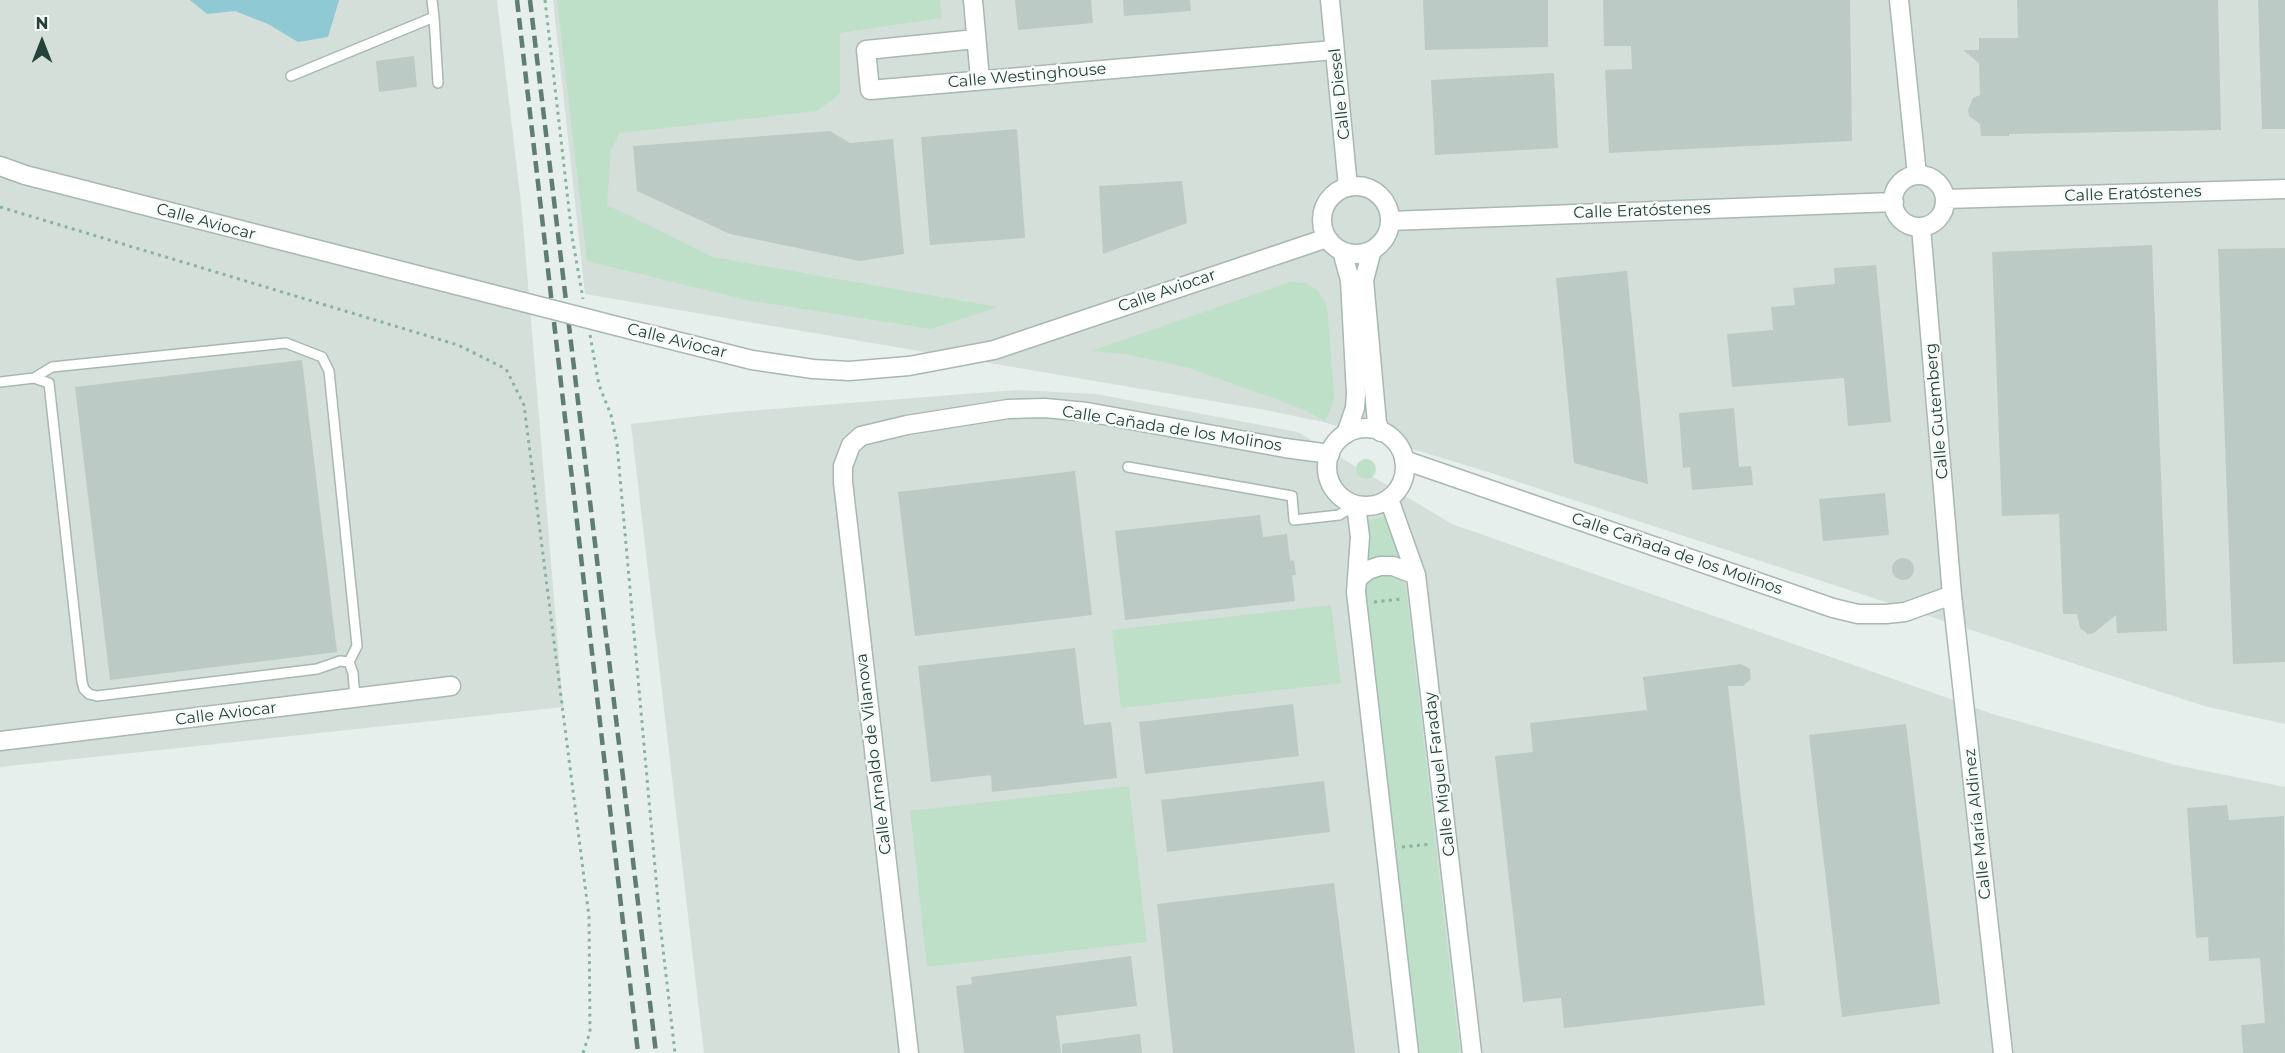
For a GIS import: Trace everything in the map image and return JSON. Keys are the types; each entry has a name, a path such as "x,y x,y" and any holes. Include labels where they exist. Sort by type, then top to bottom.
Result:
{"street":[{"path":"973,0 980,79"},
{"name":"Calle Diesel","path":"1330,0 1348,187"},
{"path":"1899,0 1917,175"},
{"name":"Calle Westinghouse","path":"976,39 866,50 870,90 1334,50"},
{"path":"0,166 25,176"},
{"path":"0,175 25,176"},
{"path":"1917,175 1933,179 1939,184 1945,199 1945,207 1936,221 1921,227 1904,222 1898,216 1894,202 1896,190 1901,183 1917,175"},
{"name":"Calle Aviocar","path":"25,176 752,360 813,369 849,371 909,366 994,350 1327,238"},
{"path":"1341,251 1360,254 1371,250 1386,235 1390,221 1386,204 1370,189 1359,186 1348,187 1330,198 1322,217 1327,238 1341,251 1350,280 1356,394 1355,408 1346,434"},
{"name":"Calle Eratóstenes","path":"1945,199 2285,189"},
{"name":"Calle Eratóstenes","path":"1390,221 1894,202"},
{"name":"Calle Gutemberg","path":"1921,227 1952,595"},
{"path":"1371,250 1364,280 1377,423 1381,432"},
{"name":"Calle Cañada de los Molinos","path":"846,455 861,436 876,432 1008,409 1045,408 1087,411 1329,454"},
{"path":"1365,428 1381,432 1391,437 1400,447 1404,460 1402,482 1389,499 1379,504 1356,505 1344,500 1329,479 1327,466 1329,454 1335,444 1346,434 1365,428"},
{"name":"Calle Arnaldo de Vilanova","path":"846,455 843,482 909,1053"},
{"name":"Calle Cañada de los Molinos","path":"1404,460 1833,608 1858,614 1896,613 1905,612 1952,595"},
{"name":"Calle Miguel Faraday","path":"1389,499 1416,575 1472,1053"},
{"path":"1356,505 1360,537 1358,603 1409,1053"},
{"path":"1357,579 1368,570 1380,566 1393,566 1416,575"},
{"name":"Calle María Aldinez","path":"1952,595 2003,1053"},
{"name":"Calle Aviocar","path":"0,741 451,686"}],"lane":[{"path":"432,0 438,83"},
{"path":"291,76 434,17"},
{"path":"0,382 34,378 52,367 286,343 322,357 329,371 357,646 349,662 353,672 355,698"},
{"path":"34,378 49,383 82,682 89,694 97,696 306,671 340,662 349,662"},
{"path":"1128,467 1292,496 1294,519 1339,515 1356,505"}],"path":[{"path":"545,0 572,236 584,305"},
{"path":"0,207 458,345 506,369 524,405 589,917 590,1032 583,1053"},
{"path":"588,328 599,385 611,415 617,444 660,923 675,1053"},
{"path":"1358,603 1419,596"},
{"path":"1386,848 1448,842"}],"shaded area":[{"path":"0,0 497,0 522,212 563,707 0,767"},
{"path":"553,0 2285,0 2285,724 2204,706 1488,472 1323,422 1265,410 585,294"},
{"path":"1016,390 1096,394 1298,432 1452,524 1996,715 2175,765 2285,787 2285,1053 704,1053 631,424 734,412"}],"green space":[{"path":"557,0 940,0 942,18 840,33 840,94 817,111 620,133 611,150 607,205 713,257 998,307 931,329 746,300 587,261"},
{"path":"1290,282 1306,283 1318,291 1326,304 1334,395 1333,404 1325,421 1307,411 1186,367 1125,354 1091,351"},
{"path":"1366,459 1373,462 1376,469 1373,476 1366,479 1359,476 1356,469 1359,462"},
{"path":"1385,517 1401,559 1388,557 1364,564 1368,520"},
{"path":"1392,575 1402,579 1406,588 1460,1053 1417,1053 1364,595 1367,582 1378,576"},
{"path":"1331,605 1341,683 1121,708 1112,630"},
{"path":"1129,786 1147,942 927,967 910,811"}],"water":[{"path":"190,0 339,0 328,37 298,42 268,24 235,11 207,14"}],"building":[{"path":"1015,0 1091,0 1093,23 1018,30"},
{"path":"1123,0 1190,0 1191,11 1124,16"},
{"path":"1423,0 1548,0 1548,47 1425,50"},
{"path":"1603,0 1850,0 1852,141 1609,153 1605,70 1632,69 1631,46 1604,46"},
{"path":"2017,0 2218,0 2221,130 1981,136 1980,124 1969,116 1968,110 1973,98 1980,95 1979,63 1963,50 1979,50 1979,38 2018,38"},
{"path":"2258,0 2285,0 2285,129 2262,129"},
{"path":"414,56 417,87 379,92 376,61"},
{"path":"1554,73 1558,148 1435,155 1431,80"},
{"path":"1017,129 1025,238 930,245 921,137"},
{"path":"830,131 850,143 893,139 904,254 860,261 730,234 637,191 633,146"},
{"path":"1182,181 1187,223 1103,254 1099,186"},
{"path":"2152,245 2167,631 2117,633 2116,615 2094,633 2088,634 2080,628 2077,614 2063,614 2059,514 2002,516 1992,252"},
{"path":"2285,248 2285,662 2233,664 2218,249"},
{"path":"1876,265 1891,422 1848,426 1844,378 1732,387 1727,334 1773,330 1771,307 1795,305 1793,288 1835,284 1834,268"},
{"path":"1627,271 1648,484 1574,463 1556,278"},
{"path":"302,360 337,652 110,680 75,387"},
{"path":"1734,408 1739,467 1751,466 1753,485 1692,490 1690,467 1683,468 1679,413"},
{"path":"1075,471 1092,615 915,636 898,492"},
{"path":"1885,493 1889,535 1823,541 1819,499"},
{"path":"1260,515 1263,537 1287,534 1290,561 1294,560 1296,575 1292,575 1295,601 1125,620 1115,531"},
{"path":"1903,558 1911,561 1914,569 1911,577 1903,580 1895,577 1892,569 1895,561"},
{"path":"1075,648 1084,725 1111,722 1117,778 992,792 991,775 931,782 918,666"},
{"path":"1741,664 1750,669 1751,679 1743,686 1728,686 1765,1005 1564,1028 1561,998 1523,1002 1495,756 1533,752 1530,723 1647,710 1643,677"},
{"path":"1293,704 1299,756 1145,774 1139,722"},
{"path":"1906,724 1940,1004 1842,1017 1809,735"},
{"path":"1324,781 1330,832 1167,852 1161,800"},
{"path":"2227,805 2229,820 2284,816 2285,1053 2243,1053 2241,1025 2265,1023 2260,958 2209,961 2208,937 2196,938 2187,808"},
{"path":"1334,883 1355,1053 1173,1053 1157,904"},
{"path":"1131,956 1137,1006 1056,1016 1061,1053 964,1053 956,986 972,984 971,977"},
{"path":"1140,1034 1142,1053 1062,1053 1062,1044"}],"railway":[{"path":"517,0 638,1053"},
{"path":"530,0 656,1053"}]}
